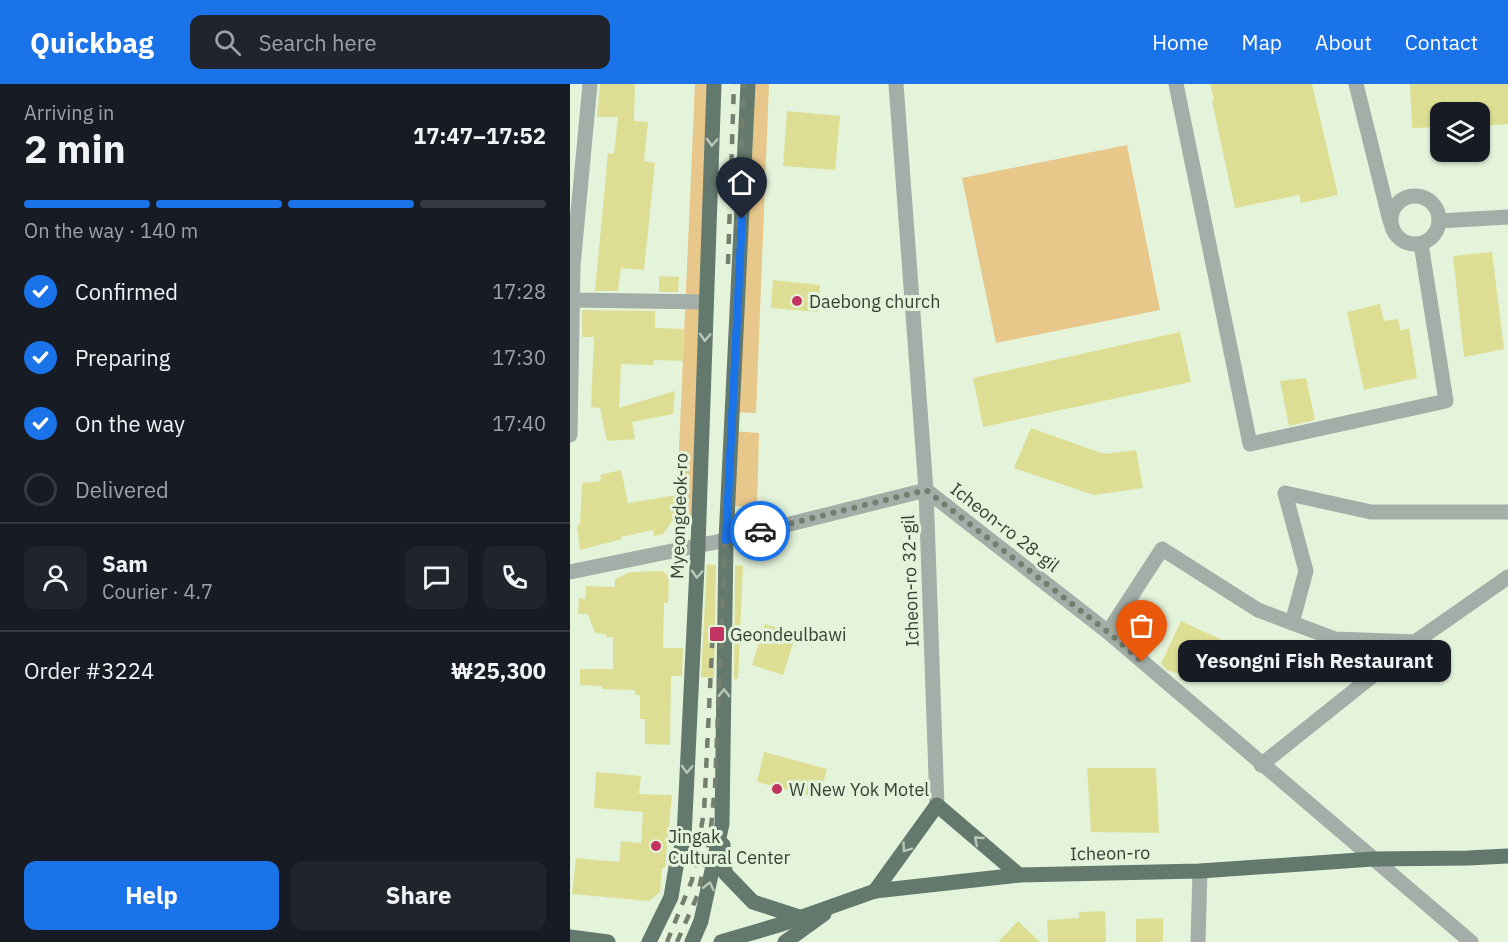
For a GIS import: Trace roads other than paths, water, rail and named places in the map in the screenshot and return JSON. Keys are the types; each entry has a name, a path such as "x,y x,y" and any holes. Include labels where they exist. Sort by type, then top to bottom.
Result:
{"main road":[{"name":"Myeongdeok-ro","path":"649,942 671,897 684,838 698,546 714,84"},
{"path":"748,84 726,540 722,824 725,873 753,902 799,917"},
{"path":"874,891 937,805 1019,875"},
{"path":"692,942 701,921 722,824"},
{"name":"Icheon-ro","path":"721,942 874,891 1019,875 1200,871 1373,859 1508,856"},
{"path":"785,942 839,902"},
{"path":"570,937 608,942"}],"street":[{"path":"570,435 574,261 590,84"},
{"name":"Icheon-ro 28-gil","path":"896,84 926,490 1108,632 1471,942"},
{"path":"1176,84 1250,444 1446,401 1421,244"},
{"path":"1356,84 1391,223 1398,238 1405,243 1421,244 1434,235 1439,221 1435,206 1429,200 1414,196 1399,202 1391,215 1391,223"},
{"path":"1439,221 1508,217"},
{"path":"573,300 706,302"},
{"name":"Icheon-ro 32-gil","path":"570,572 726,540 926,490 937,805"},
{"path":"1292,623 1306,572 1285,493 1371,512 1508,512"},
{"path":"1108,632 1162,549 1258,609 1335,639 1415,642"},
{"path":"1261,765 1415,642 1508,577"},
{"path":"1198,942 1200,871"}],"railway":[{"path":"728,264 734,84"},
{"path":"677,942 698,894 710,837 715,787 744,84"},
{"path":"667,942 692,880 704,812 713,627"}],"place":[{"name":"Daebong church","path":"797,301"},
{"name":"Geondeulbawi","path":"717,634"},
{"name":"Yesongni Fish Restaurant","path":"1142,662"},
{"name":"W New Yok Motel","path":"777,789"},
{"name":"Jingak Cultural Center","path":"656,846"}]}
